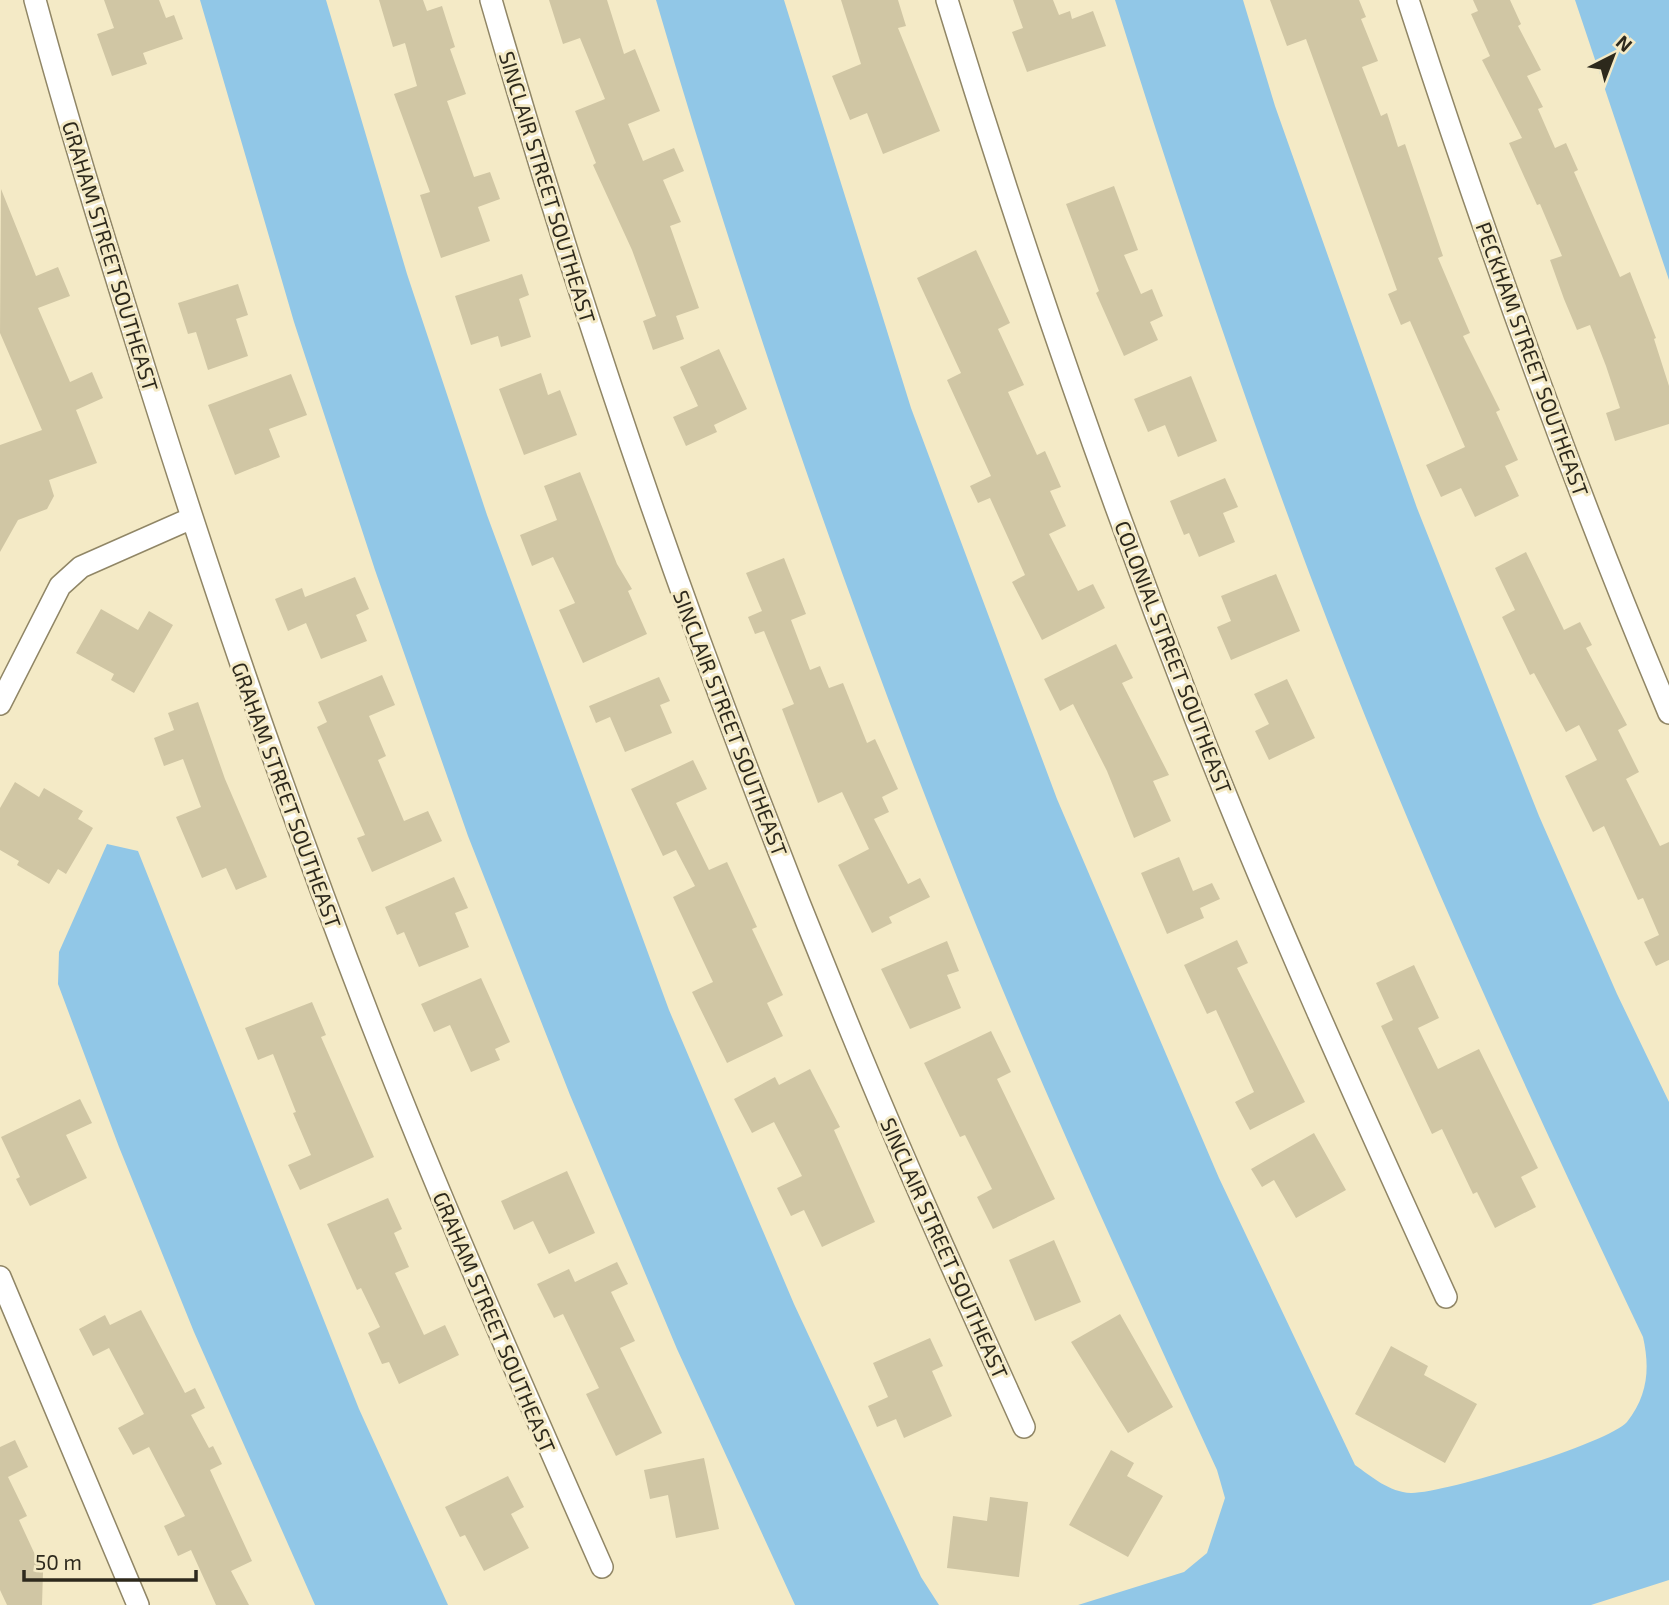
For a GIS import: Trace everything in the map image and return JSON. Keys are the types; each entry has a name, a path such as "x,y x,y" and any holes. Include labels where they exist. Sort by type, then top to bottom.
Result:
{"street":[{"name":"GRAHAM STREET SOUTHEAST","path":"35,0 91,198 250,694 373,1028 509,1357 602,1567"},
{"name":"SINCLAIR STREET SOUTHEAST","path":"491,0 610,386 728,719 853,1036 1024,1427"},
{"name":"COLONIAL STREET SOUTHEAST","path":"947,0 1083,417 1192,709 1321,1022 1446,1297"},
{"name":"PECKHAM STREET SOUTHEAST","path":"1408,0 1498,268 1551,414 1669,713"},
{"path":"0,704 60,586 81,567 192,518"},
{"path":"0,1277 138,1605"}],"water":[{"path":"200,0 326,0 407,274 487,515 669,1010 794,1304 921,1577 939,1605 795,1605 677,1349 570,1095 468,836 375,570 294,322"},
{"path":"656,0 784,0 911,408 1057,799 1219,1178 1355,1465 1395,1490 1411,1493 1428,1491 1524,1466 1614,1431 1627,1422 1639,1402 1646,1381 1645,1348 1643,1337 1469,960 1348,672 1233,361 1115,0 1243,0 1275,106 1417,508 1539,816 1617,994 1669,1102 1669,1580 1591,1605 1078,1605 1184,1572 1207,1553 1225,1498 1217,1470 1022,1036 919,781 798,449"},
{"path":"1575,0 1669,0 1669,280"},
{"path":"107,844 138,851 359,1409 448,1605 315,1605 194,1332 119,1147 58,984 59,952"}],"building":[{"path":"104,0 159,0 166,18 174,15 183,39 143,53 147,64 112,76 97,34 114,28"},
{"path":"379,0 423,0 427,11 442,6 455,47 450,49 466,94 447,101 474,177 490,172 500,199 478,207 490,241 441,258 420,195 430,192 394,94 417,86 405,43 393,47"},
{"path":"549,0 607,0 624,54 635,49 660,111 628,124 643,161 674,148 684,171 663,180 681,222 670,226 699,308 676,316 684,339 653,350 643,321 656,316 632,250 593,165 596,163 575,111 605,99 580,38 563,44"},
{"path":"841,0 898,0 906,26 898,28 940,131 883,154 867,113 850,120 832,76 861,64"},
{"path":"1013,0 1053,0 1059,15 1070,11 1072,19 1093,11 1106,46 1027,72 1012,32 1023,28"},
{"path":"1270,0 1359,0 1366,17 1361,19 1378,61 1362,67 1381,116 1387,113 1398,147 1405,144 1443,256 1438,258 1470,333 1463,336 1500,410 1496,412 1518,460 1505,466 1519,496 1475,517 1461,488 1441,497 1426,465 1465,447 1410,321 1401,325 1388,294 1397,290 1306,39 1287,46"},
{"path":"1473,0 1510,0 1521,24 1518,26 1541,70 1527,76 1543,107 1538,109 1555,148 1566,143 1578,170 1574,172 1620,277 1630,272 1656,338 1654,339 1669,386 1669,424 1615,441 1606,413 1620,408 1590,325 1577,330 1564,299 1550,260 1562,256 1540,204 1537,205 1509,143 1522,138 1482,60 1490,56 1471,14 1478,11"},
{"path":"1114,186 1138,250 1124,255 1141,294 1152,289 1163,316 1150,322 1158,340 1124,356 1096,293 1099,291 1066,204"},
{"path":"1,189 36,276 58,267 70,296 38,308 70,382 92,372 103,398 76,410 97,463 49,480 54,496 47,509 18,520 0,552 0,445 42,430 0,333"},
{"path":"976,250 1010,323 998,329 1024,385 1008,392 1037,455 1045,451 1061,487 1050,491 1066,526 1049,534 1078,591 1093,584 1105,608 1042,640 1012,582 1025,575 990,498 978,503 970,486 991,476 947,380 961,373 917,278"},
{"path":"522,274 529,295 519,299 531,337 501,347 498,336 471,345 455,296"},
{"path":"238,284 248,315 236,319 248,356 208,370 196,332 188,334 178,303"},
{"path":"719,349 747,409 714,425 717,432 686,446 673,417 698,406 680,367"},
{"path":"541,373 548,395 560,390 577,435 524,455 499,389"},
{"path":"291,374 307,415 269,429 280,457 235,475 208,405"},
{"path":"1191,376 1217,441 1178,457 1165,425 1148,432 1134,399"},
{"path":"580,472 617,564 632,589 628,591 647,634 583,663 559,610 575,603 553,557 532,566 520,535 557,520 544,486"},
{"path":"1225,478 1238,507 1223,513 1235,542 1199,557 1189,533 1184,535 1170,501"},
{"path":"1526,552 1564,630 1580,622 1592,645 1586,648 1627,725 1618,730 1639,772 1626,779 1660,846 1669,842 1669,960 1656,966 1644,942 1659,935 1643,898 1638,900 1604,826 1593,832 1565,776 1597,760 1579,725 1566,732 1534,673 1530,675 1502,617 1515,610 1495,568"},
{"path":"784,558 806,614 791,620 810,670 820,666 829,688 843,683 867,743 875,739 898,789 882,797 889,812 874,819 908,884 920,878 930,897 889,917 892,923 872,933 838,865 869,849 842,792 818,803 782,709 794,704 764,631 755,634 748,617 762,611 746,573"},
{"path":"1276,574 1300,631 1231,660 1217,627 1231,621 1221,596"},
{"path":"355,577 369,609 356,615 367,641 321,659 306,623 288,631 275,599 302,588 305,597"},
{"path":"101,609 138,630 149,611 173,625 134,693 111,680 114,674 76,653"},
{"path":"1116,644 1133,678 1122,683 1169,775 1153,781 1171,821 1134,838 1107,771 1073,704 1060,711 1044,679"},
{"path":"382,675 395,705 369,716 386,756 378,760 404,821 428,811 442,841 372,872 357,838 365,835 317,727 327,722 318,702"},
{"path":"659,677 670,701 660,705 672,733 625,752 610,717 596,723 589,706"},
{"path":"1287,679 1315,738 1269,760 1255,731 1269,724 1254,694"},
{"path":"198,702 225,779 267,877 236,890 226,868 202,878 176,817 201,807 183,759 164,766 154,738 174,730 168,713"},
{"path":"693,760 707,789 676,803 709,870 727,862 757,927 752,929 783,995 767,1003 783,1036 727,1063 692,992 713,982 673,897 695,886 676,850 663,856 631,789"},
{"path":"15,782 39,797 44,788 83,811 78,819 93,828 66,874 58,869 49,884 17,865 19,861 0,850 0,808"},
{"path":"1179,857 1193,891 1212,883 1220,899 1200,908 1204,918 1167,934 1141,873"},
{"path":"454,877 468,908 455,913 469,947 419,967 404,932 397,935 385,907"},
{"path":"1237,940 1248,963 1237,968 1305,1102 1250,1130 1235,1102 1254,1092 1216,1010 1207,1014 1184,965"},
{"path":"947,941 959,971 947,975 961,1008 910,1029 881,969"},
{"path":"1414,965 1439,1018 1418,1028 1438,1069 1479,1049 1538,1168 1521,1177 1536,1207 1495,1228 1477,1192 1473,1194 1442,1129 1432,1134 1381,1026 1393,1020 1376,983"},
{"path":"481,978 510,1042 495,1049 500,1060 471,1072 450,1025 434,1032 421,1004"},
{"path":"312,1002 326,1035 321,1037 374,1157 300,1190 288,1165 311,1155 273,1054 258,1060 245,1028"},
{"path":"991,1031 1011,1072 997,1079 1055,1199 993,1229 977,1197 992,1189 965,1135 960,1137 924,1063"},
{"path":"810,1069 840,1127 834,1130 875,1222 822,1247 804,1210 791,1216 777,1188 802,1176 774,1122 752,1133 734,1099 775,1077 779,1085"},
{"path":"80,1099 92,1123 66,1135 87,1178 30,1206 16,1179 20,1177 1,1137"},
{"path":"1314,1133 1346,1190 1296,1218 1274,1180 1262,1187 1251,1169"},
{"path":"567,1171 595,1233 549,1254 533,1221 514,1230 501,1201"},
{"path":"388,1198 402,1229 394,1233 409,1267 395,1273 424,1335 445,1325 459,1355 399,1384 389,1362 382,1364 368,1333 380,1327 361,1288 357,1290 327,1224"},
{"path":"1054,1240 1081,1302 1035,1321 1009,1260"},
{"path":"617,1262 628,1284 611,1292 635,1341 620,1348 662,1433 616,1456 586,1394 599,1388 563,1314 554,1318 537,1284 569,1269 575,1282"},
{"path":"141,1310 185,1393 195,1388 205,1408 191,1415 209,1448 213,1446 222,1464 210,1470 252,1561 231,1571 249,1605 216,1605 191,1550 178,1556 164,1526 185,1516 149,1447 133,1455 118,1428 144,1414 109,1348 93,1356 79,1329 105,1315 110,1325"},
{"path":"1120,1314 1173,1407 1128,1433 1071,1342"},
{"path":"930,1338 943,1366 932,1371 952,1416 904,1438 896,1419 877,1427 868,1406 888,1397 873,1363"},
{"path":"1391,1346 1428,1366 1424,1375 1477,1404 1445,1463 1355,1414"},
{"path":"15,1440 28,1467 8,1477 27,1516 19,1520 43,1572 42,1605 7,1605 0,1590 0,1447"},
{"path":"1111,1450 1134,1463 1127,1476 1163,1496 1128,1557 1069,1525"},
{"path":"704,1458 719,1529 676,1538 668,1495 650,1499 644,1470"},
{"path":"508,1476 524,1507 511,1514 529,1548 484,1571 465,1535 460,1537 445,1507"},
{"path":"990,1497 1028,1502 1019,1577 947,1568 953,1516 987,1521"}]}
